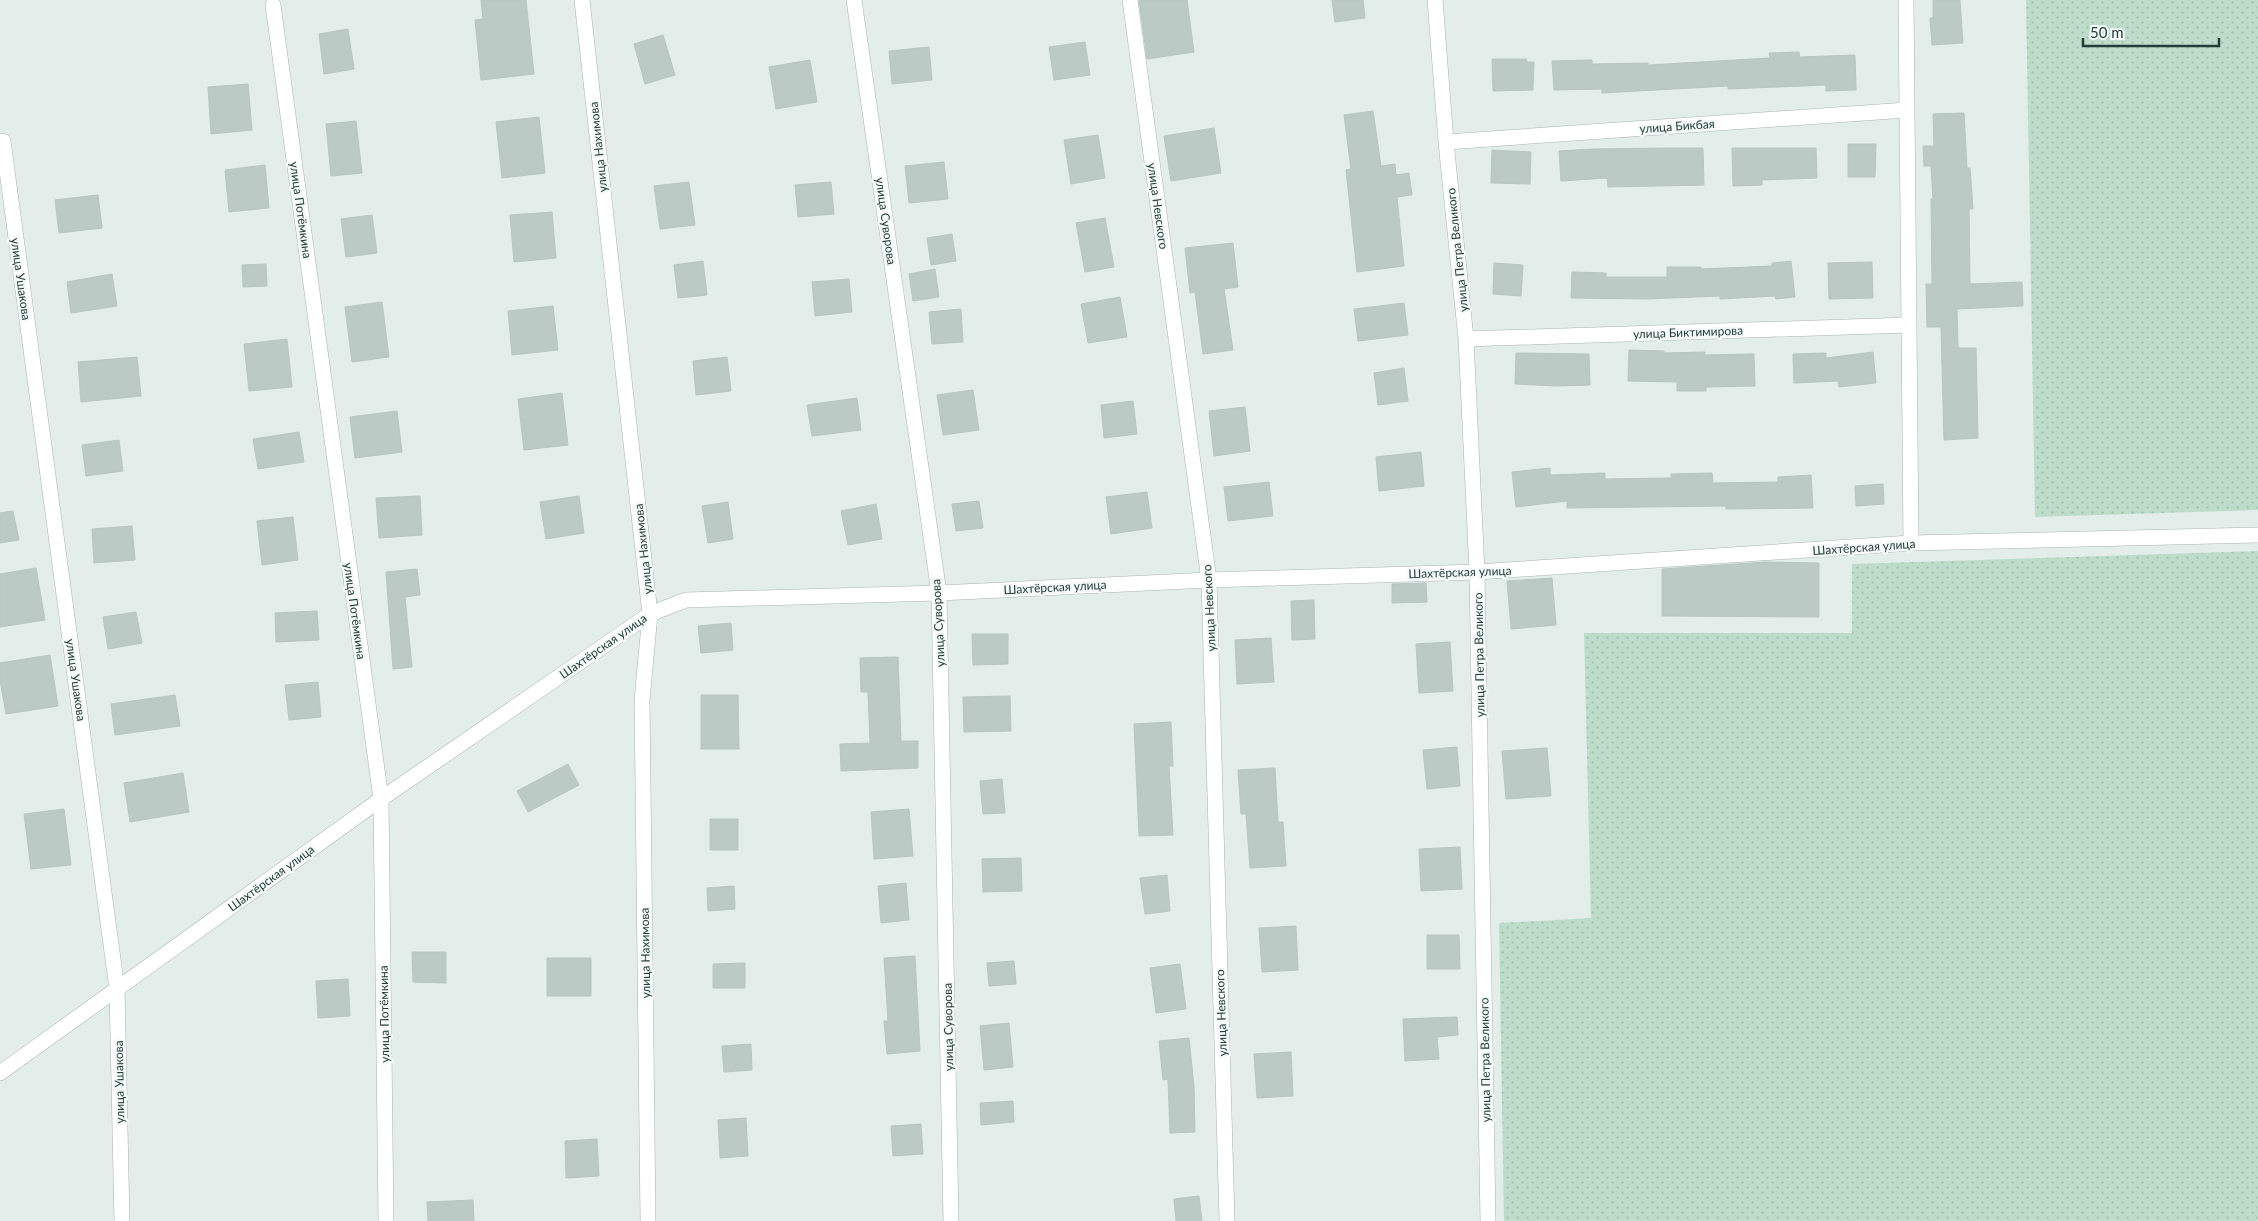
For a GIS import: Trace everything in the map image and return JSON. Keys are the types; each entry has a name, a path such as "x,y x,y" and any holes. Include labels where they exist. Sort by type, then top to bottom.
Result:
{"street":[{"name":"улица Нахимова","path":"582,0 650,614 642,700 648,1221"},
{"name":"улица Суворова","path":"854,0 939,592 951,1221"},
{"name":"улица Невского","path":"1130,0 1209,580 1227,1221"},
{"name":"улица Петра Великого","path":"1435,0 1446,142 1466,339 1478,572 1488,1221"},
{"path":"1906,0 1911,543"},
{"name":"улица Потёмкина","path":"273,5 381,799 386,1221"},
{"name":"улица Бикбая","path":"1446,142 1907,110"},
{"name":"улица Ушакова","path":"3,141 117,989 122,1221"},
{"name":"улица Биктимирова","path":"1466,339 1909,326"},
{"name":"Шахтёрская улица","path":"0,1073 381,799 650,614 686,600 939,592 1209,580 1478,572 1911,543 2258,535"}],"green space":[{"path":"2026,0 2258,0 2258,510 2035,517"},
{"path":"2258,551 2258,1221 1504,1221 1499,923 1591,918 1584,633 1852,633 1852,564"}],"building":[{"path":"481,0 526,0 534,74 481,80 475,20 483,19"},
{"path":"1139,0 1187,0 1194,52 1147,59"},
{"path":"1332,0 1363,0 1365,18 1335,22"},
{"path":"1933,0 1960,0 1963,43 1932,45 1930,18 1933,18"},
{"path":"348,29 354,69 324,74 319,34"},
{"path":"663,35 675,75 645,84 634,44"},
{"path":"1085,42 1090,75 1054,80 1049,47"},
{"path":"929,47 932,80 892,84 889,51"},
{"path":"1799,52 1800,57 1855,55 1856,90 1826,91 1826,85 1728,89 1728,86 1602,93 1602,89 1554,90 1552,61 1592,60 1592,64 1648,63 1648,65 1770,58 1769,53"},
{"path":"1492,59 1526,59 1527,62 1534,62 1533,90 1493,91"},
{"path":"810,60 817,102 776,109 769,67"},
{"path":"248,84 252,130 211,134 208,87"},
{"path":"1373,111 1381,166 1395,164 1396,175 1409,173 1412,195 1397,197 1404,266 1357,272 1346,170 1351,169 1344,115"},
{"path":"1964,113 1967,168 1970,168 1973,209 1969,209 1970,284 2022,282 2023,306 1957,309 1958,348 1976,348 1978,438 1944,440 1941,327 1927,327 1926,284 1932,284 1931,199 1933,199 1931,166 1924,166 1923,146 1934,146 1933,114"},
{"path":"539,117 545,173 502,178 496,122"},
{"path":"356,121 362,173 331,176 326,124"},
{"path":"1214,128 1221,173 1171,181 1164,136"},
{"path":"1098,135 1105,178 1071,184 1064,140"},
{"path":"1848,144 1876,144 1875,177 1848,177"},
{"path":"1703,148 1704,185 1608,187 1607,178 1561,181 1559,151"},
{"path":"1732,148 1816,148 1817,178 1762,180 1762,185 1733,186"},
{"path":"1492,150 1531,152 1530,184 1491,183"},
{"path":"944,162 948,199 909,203 905,166"},
{"path":"265,165 269,208 229,212 225,170"},
{"path":"689,182 695,225 660,229 654,186"},
{"path":"831,182 834,214 798,217 795,185"},
{"path":"98,195 102,228 59,233 55,200"},
{"path":"552,212 556,258 514,262 510,215"},
{"path":"372,215 377,253 346,257 341,219"},
{"path":"1105,218 1114,267 1085,272 1076,223"},
{"path":"952,234 956,261 931,265 927,238"},
{"path":"1233,243 1238,287 1224,289 1233,350 1203,354 1195,292 1190,293 1185,248"},
{"path":"703,261 707,295 678,298 674,265"},
{"path":"1791,261 1795,297 1776,299 1775,296 1720,299 1720,296 1647,299 1571,298 1572,272 1606,273 1606,277 1667,277 1667,267 1701,267 1701,269 1772,266 1772,263"},
{"path":"1872,262 1873,298 1829,299 1828,263"},
{"path":"1494,263 1523,265 1521,296 1493,294"},
{"path":"266,264 267,286 243,287 242,265"},
{"path":"935,269 939,297 913,301 909,274"},
{"path":"112,274 117,306 71,313 67,282"},
{"path":"849,279 852,312 815,316 812,282"},
{"path":"1120,297 1127,337 1088,343 1081,304"},
{"path":"382,302 389,357 352,362 345,307"},
{"path":"1404,303 1408,335 1358,341 1354,309"},
{"path":"553,306 558,350 512,355 508,311"},
{"path":"961,309 963,342 932,344 929,312"},
{"path":"287,339 292,387 249,391 244,344"},
{"path":"1629,350 1664,351 1664,353 1705,352 1705,355 1754,354 1755,386 1706,387 1706,391 1677,391 1677,382 1628,381"},
{"path":"1873,352 1876,383 1839,387 1838,381 1794,383 1793,354 1826,353 1826,358"},
{"path":"1516,353 1589,354 1590,385 1515,384"},
{"path":"137,357 141,396 81,402 78,362"},
{"path":"727,357 731,391 696,395 693,361"},
{"path":"1404,368 1408,401 1378,405 1374,373"},
{"path":"973,390 979,430 943,435 937,395"},
{"path":"562,393 568,445 524,450 518,399"},
{"path":"857,398 861,430 812,436 807,405"},
{"path":"1133,401 1137,434 1104,438 1101,405"},
{"path":"1245,407 1250,451 1214,456 1209,411"},
{"path":"397,411 402,452 355,458 350,417"},
{"path":"299,432 304,462 258,469 253,439"},
{"path":"119,440 123,471 86,476 82,445"},
{"path":"1421,452 1424,486 1379,491 1376,457"},
{"path":"1550,468 1550,475 1605,473 1605,479 1671,478 1671,474 1712,473 1713,483 1778,482 1778,477 1811,475 1813,508 1726,509 1726,506 1567,508 1567,501 1516,507 1512,472"},
{"path":"1269,482 1273,516 1228,521 1224,487"},
{"path":"1883,484 1884,504 1856,506 1855,486"},
{"path":"1147,492 1152,528 1111,534 1106,497"},
{"path":"420,496 422,535 379,538 376,498"},
{"path":"579,496 584,533 546,539 540,502"},
{"path":"979,501 983,528 956,531 952,504"},
{"path":"728,502 733,539 708,543 702,506"},
{"path":"876,504 882,539 848,545 841,511"},
{"path":"13,511 19,540 0,543 0,513"},
{"path":"293,517 298,560 262,565 257,521"},
{"path":"132,526 135,560 94,563 92,529"},
{"path":"1766,562 1819,563 1819,617 1662,616 1662,569"},
{"path":"36,568 45,620 0,627 0,574"},
{"path":"417,569 420,595 405,597 412,667 393,669 386,572"},
{"path":"1552,578 1556,625 1511,629 1507,581"},
{"path":"1426,583 1427,602 1392,603 1392,584"},
{"path":"1314,600 1315,639 1292,640 1291,601"},
{"path":"317,611 319,640 276,642 275,613"},
{"path":"136,612 142,643 108,649 103,617"},
{"path":"731,623 733,650 701,653 698,626"},
{"path":"972,634 1008,634 1008,664 973,665"},
{"path":"1271,638 1274,682 1237,684 1235,640"},
{"path":"1450,642 1453,691 1419,693 1416,644"},
{"path":"50,655 58,706 6,714 0,680 0,663"},
{"path":"898,657 901,741 918,741 918,768 841,771 840,744 870,743 868,692 861,692 860,658"},
{"path":"318,682 321,717 289,720 285,685"},
{"path":"175,695 180,726 115,735 111,704"},
{"path":"701,695 738,695 739,749 701,749"},
{"path":"1010,696 1011,731 964,732 963,697"},
{"path":"1171,722 1173,766 1169,766 1173,835 1139,836 1134,724"},
{"path":"1457,747 1460,786 1427,789 1423,750"},
{"path":"1547,748 1551,796 1506,799 1502,751"},
{"path":"568,764 579,785 528,812 517,791"},
{"path":"1275,768 1278,822 1283,822 1286,866 1250,868 1246,814 1241,814 1238,770"},
{"path":"183,773 189,812 130,822 124,783"},
{"path":"1002,779 1005,813 983,814 980,781"},
{"path":"64,809 71,865 31,869 24,814"},
{"path":"909,809 913,856 874,859 871,812"},
{"path":"710,819 738,819 738,850 710,850"},
{"path":"1460,847 1462,889 1421,891 1419,849"},
{"path":"1021,858 1022,891 983,892 982,859"},
{"path":"1167,875 1170,911 1145,914 1140,878"},
{"path":"906,883 909,920 881,923 878,886"},
{"path":"734,886 735,909 708,911 707,888"},
{"path":"1296,926 1298,970 1262,972 1259,928"},
{"path":"1427,935 1459,935 1460,969 1427,969"},
{"path":"412,952 446,952 446,983 413,982"},
{"path":"915,956 920,1051 887,1054 884,1021 888,1021 884,958"},
{"path":"547,958 591,958 591,996 547,996"},
{"path":"1014,961 1016,984 989,986 987,963"},
{"path":"745,963 745,988 713,988 713,964"},
{"path":"1180,964 1186,1009 1156,1013 1150,968"},
{"path":"348,979 350,1016 318,1018 316,981"},
{"path":"1457,1017 1458,1035 1437,1037 1439,1059 1405,1061 1403,1019"},
{"path":"1009,1023 1013,1067 984,1070 980,1026"},
{"path":"1189,1038 1194,1087 1195,1132 1170,1133 1168,1079 1163,1080 1159,1041"},
{"path":"751,1044 752,1070 724,1072 722,1046"},
{"path":"1291,1052 1293,1096 1257,1098 1254,1054"},
{"path":"1013,1101 1014,1122 981,1125 980,1103"},
{"path":"746,1118 748,1156 720,1158 718,1120"},
{"path":"921,1124 923,1154 893,1156 891,1126"},
{"path":"597,1139 599,1176 566,1178 565,1141"},
{"path":"1199,1196 1202,1221 1176,1221 1174,1199"},
{"path":"473,1200 474,1221 428,1221 427,1202"}]}
